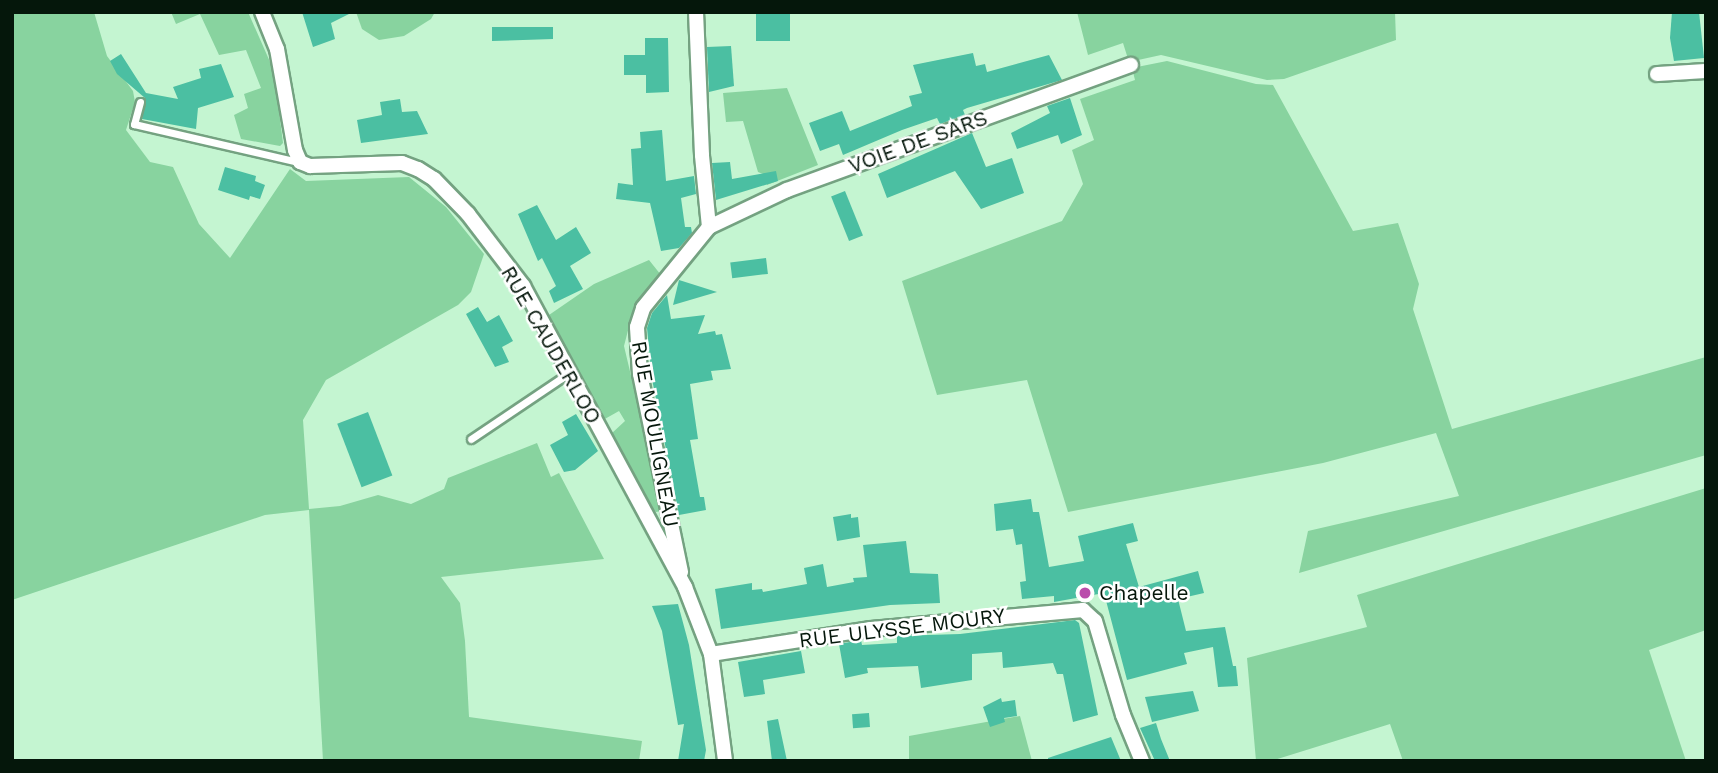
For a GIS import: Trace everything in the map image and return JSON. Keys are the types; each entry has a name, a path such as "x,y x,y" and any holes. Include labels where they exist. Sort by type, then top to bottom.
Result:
{"street":[{"path":"262,12 277,49 295,150 300,162"},
{"path":"696,12 702,155 709,227"},
{"name":"VOIE DE SARS","path":"709,227 788,190 1131,65"},
{"path":"1657,74 1706,71"},
{"name":"RUE CAUDERLOO","path":"300,162 310,166 402,163 434,179 468,214 523,286 685,587 711,653 725,761"},
{"name":"RUE MOULIGNEAU","path":"685,587 639,370 636,327 643,308 709,227"},
{"name":"RUE ULYSSE MOURY","path":"711,653 885,628 1076,609 1092,616 1123,715 1142,761"}],"lane":[{"path":"140,102 134,124 300,162"},
{"path":"471,439 570,373"}],"green space":[{"path":"12,12 94,12 107,56 133,91 135,102 126,130 150,162 173,167 199,224 230,258 290,169 306,181 409,177 446,207 484,254 471,292 458,305 326,380 303,420 309,509 340,506 378,495 411,504 444,489 448,478 537,443 551,477 559,473 604,559 441,577 460,603 469,717 642,741 639,761 323,761 309,510 265,515 12,600"},
{"path":"171,12 248,12 274,71 283,143 280,146 241,139 234,115 248,108 244,94 261,88 246,50 219,55 200,14 176,24"},
{"path":"356,12 435,12 431,19 404,36 379,40 362,29"},
{"path":"1077,12 1395,12 1396,40 1284,79 1267,80 1161,55 1129,62 1123,43 1088,55"},
{"path":"1167,61 1256,84 1273,85 1353,231 1398,223 1419,284 1413,309 1452,429 1706,357 1706,455 1299,573 1308,531 1459,496 1436,433 1323,463 1068,512 1027,380 937,395 902,281 1062,221 1083,184 1072,150 1094,140 1080,99 1135,80 1132,68"},
{"path":"787,88 818,165 767,185 763,174 758,172 743,121 726,122 723,93"},
{"path":"649,260 661,275 633,311 624,346 662,507 661,511 656,512 651,509 611,434 625,421 619,411 603,420 549,315 594,284"},
{"path":"1706,488 1706,630 1649,650 1686,761 1403,761 1390,724 1271,761 1256,761 1247,658 1367,627 1357,595"},
{"path":"1020,716 1032,761 909,761 909,736"}],"building":[{"path":"302,12 353,12 331,23 335,39 313,47"},
{"path":"756,12 790,12 790,41 756,41"},
{"path":"1672,12 1699,12 1704,58 1674,61 1670,38"},
{"path":"492,27 553,27 553,39 492,41"},
{"path":"645,38 668,38 669,92 646,93 646,75 624,75 624,55 645,55"},
{"path":"731,46 734,86 709,92 707,47"},
{"path":"973,53 976,66 985,64 987,72 1049,55 1062,80 967,108 963,110 965,115 940,124 937,118 843,155 839,144 820,151 809,123 842,111 850,131 912,106 909,96 922,93 913,65"},
{"path":"121,54 146,93 178,99 173,87 201,78 199,69 221,64 234,97 198,108 196,129 142,119 145,98 117,74 110,61"},
{"path":"1070,98 1082,135 1061,144 1058,135 1017,149 1011,133 1050,113 1047,106"},
{"path":"400,99 402,112 417,111 428,134 361,143 357,120 382,115 380,102"},
{"path":"662,130 666,181 694,176 696,194 681,198 685,227 691,227 692,233 679,248 661,251 650,203 616,199 618,183 633,185 631,149 641,148 640,132"},
{"path":"972,133 986,167 1012,158 1024,193 981,209 955,171 887,198 878,174"},
{"path":"730,162 732,179 776,171 778,181 716,200 712,163"},
{"path":"225,167 256,176 255,181 265,185 260,199 250,196 249,200 218,190"},
{"path":"845,191 863,236 849,241 831,197"},
{"path":"537,205 556,240 576,227 591,253 570,266 583,289 554,303 549,291 556,286 542,258 538,261 518,214"},
{"path":"766,258 768,274 732,278 730,262"},
{"path":"679,280 717,292 673,305"},
{"path":"667,295 671,319 705,315 698,334 715,331 716,335 722,334 731,369 711,371 713,380 690,384 698,439 690,440 700,497 704,497 706,510 679,515 652,379 647,328 652,313"},
{"path":"478,307 487,322 499,315 513,341 502,347 509,362 495,367 466,314"},
{"path":"368,412 392,475 362,487 337,424"},
{"path":"576,414 598,451 575,470 564,472 550,445 568,435 562,422"},
{"path":"1031,499 1033,512 1039,512 1049,567 1084,561 1078,536 1133,523 1138,541 1126,544 1139,587 1198,571 1204,593 1178,599 1186,631 1225,627 1233,666 1236,666 1238,686 1218,687 1213,647 1184,653 1187,664 1127,680 1104,593 1054,602 1054,596 1022,599 1020,582 1026,581 1022,544 1016,545 1013,529 996,531 994,504"},
{"path":"851,514 851,518 858,517 860,537 837,541 833,517"},
{"path":"906,541 910,573 938,574 940,603 890,605 721,629 715,589 752,583 752,590 762,589 763,592 807,584 804,568 823,564 827,587 854,582 853,578 867,577 863,545"},
{"path":"678,604 689,645 706,750 704,761 678,761 684,724 678,725 662,631 652,606"},
{"path":"1075,620 1079,623 1098,715 1073,722 1063,674 1057,674 1053,663 1003,668 1002,652 972,654 972,680 921,688 918,666 867,668 868,673 845,678 839,644 861,640 862,645 897,643 897,636 960,634"},
{"path":"801,651 805,673 763,680 765,694 744,697 738,662"},
{"path":"1193,691 1199,711 1152,722 1145,697"},
{"path":"1001,698 1002,702 1015,700 1017,716 1004,718 1005,722 990,727 983,707"},
{"path":"869,713 870,727 853,728 852,714"},
{"path":"778,719 787,761 772,761 767,721"},
{"path":"1156,723 1170,761 1155,761 1140,728"},
{"path":"1111,737 1121,761 1048,761 1048,758"}],"place":[{"name":"Chapelle","path":"1085,593"}]}
